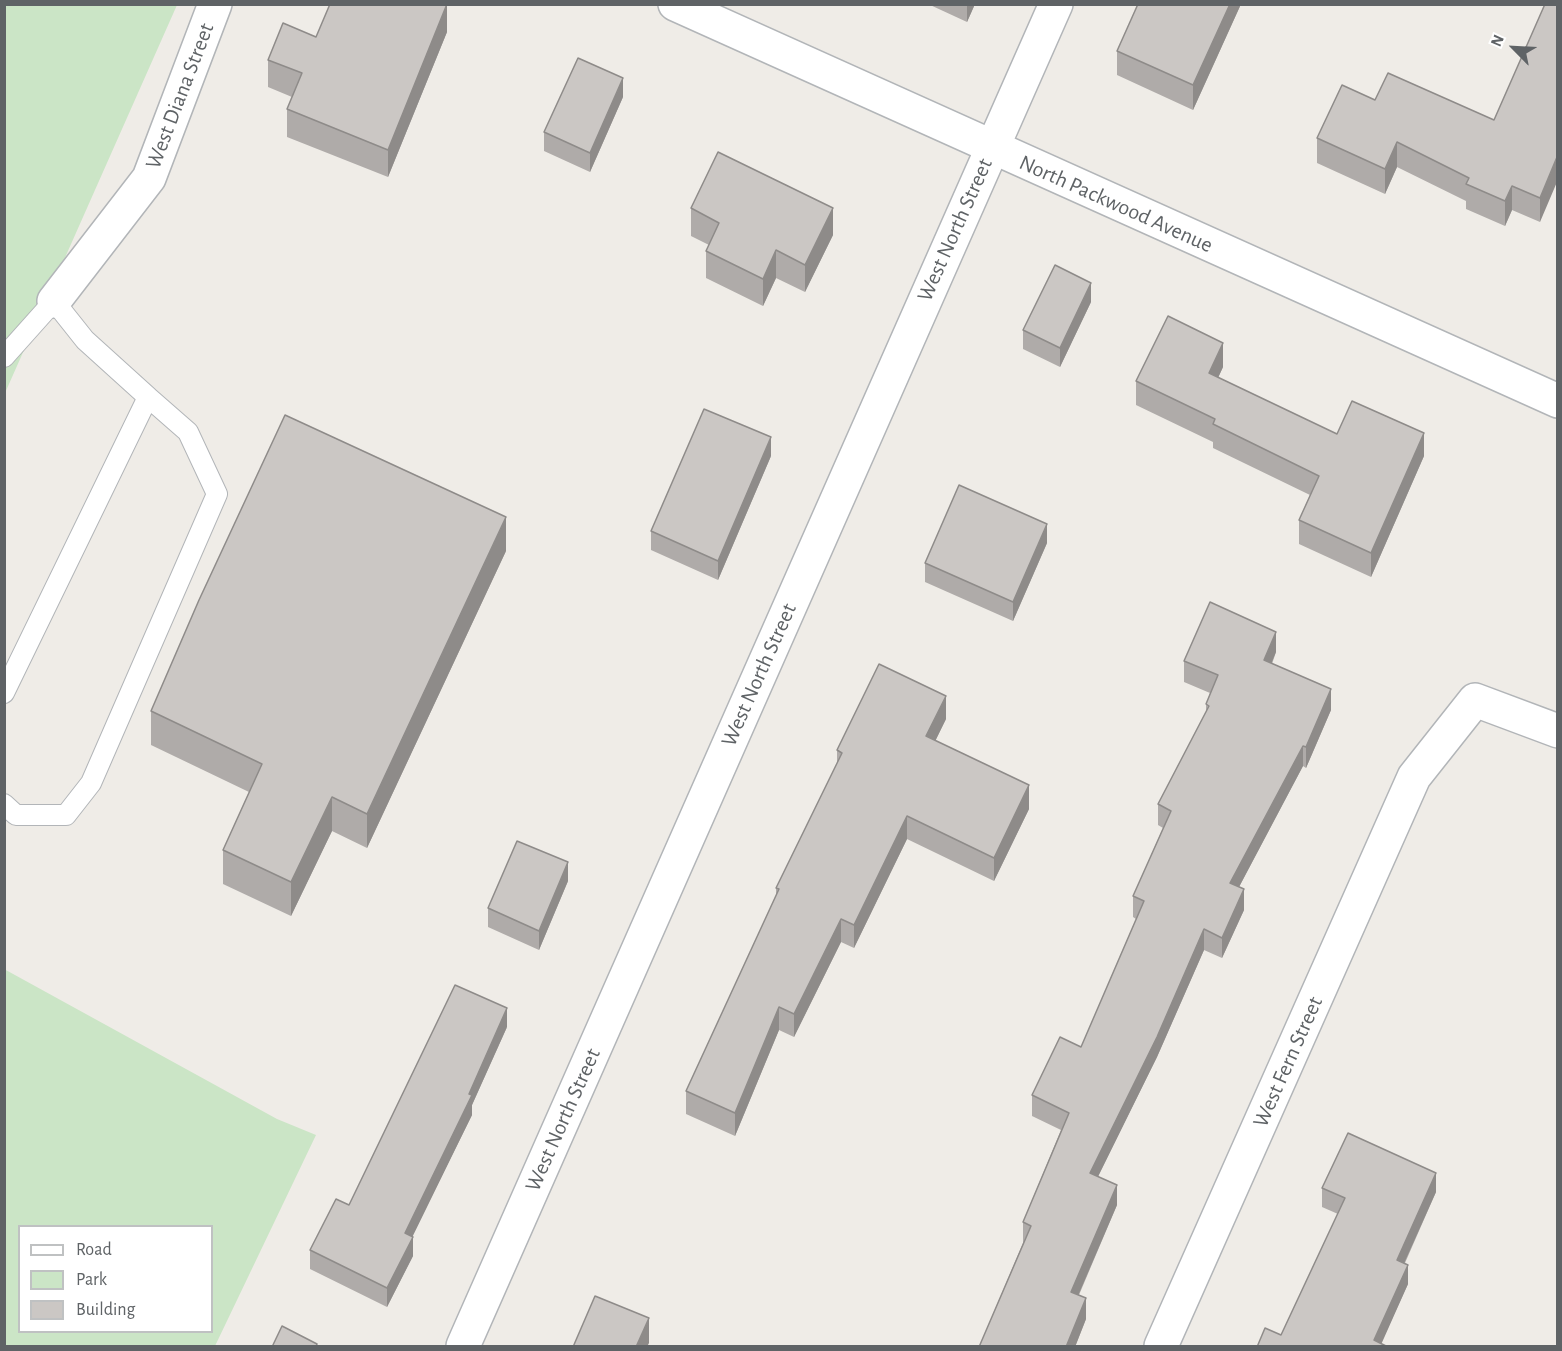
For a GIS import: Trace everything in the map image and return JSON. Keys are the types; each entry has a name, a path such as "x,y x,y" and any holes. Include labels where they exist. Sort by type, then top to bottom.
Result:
{"street":[{"name":"West Diana Street","path":"54,301 149,178 215,4"},
{"name":"North Packwood Avenue","path":"675,4 1557,401"},
{"name":"West North Street","path":"463,1347 1056,4"},
{"name":"West Fern Street","path":"1161,1347 1414,777 1475,700 1557,731"}],"lane":[{"path":"4,357 54,301 85,340 188,432 217,494 91,783 66,815 16,815 4,804"},
{"path":"4,693 148,397"}],"green space":[{"path":"5,5 177,5 5,393"},
{"path":"4,969 277,1119 316,1135 215,1346 5,1346"}],"building":[{"path":"330,4 447,4 388,150 287,109 302,73 268,60 283,23 316,37"},
{"path":"1138,4 1230,4 1193,85 1117,51"},
{"path":"1545,4 1557,4 1557,157 1540,198 1512,186 1505,201 1466,184 1469,178 1397,142 1385,169 1317,138 1342,85 1375,100 1388,73 1494,120"},
{"path":"578,58 623,78 590,153 544,132"},
{"path":"718,152 833,208 805,265 776,250 763,279 706,251 719,223 691,208"},
{"path":"1055,265 1091,283 1060,348 1023,330"},
{"path":"1168,316 1223,343 1209,373 1337,434 1352,401 1424,433 1371,553 1299,520 1319,476 1213,424 1215,419 1136,381"},
{"path":"704,409 771,437 718,561 651,531"},
{"path":"285,415 506,517 367,814 332,797 291,882 223,850 262,764 151,711 199,600"},
{"path":"959,485 1047,524 1013,602 925,563"},
{"path":"1210,602 1276,632 1264,660 1331,689 1306,747 1303,746 1230,883 1244,889 1222,938 1204,929 1157,1037 1090,1173 1117,1185 1071,1292 1086,1298 1066,1347 979,1347 1031,1226 1023,1222 1069,1113 1032,1095 1060,1037 1081,1047 1144,901 1133,896 1171,811 1158,804 1209,706 1206,704 1218,675 1184,661"},
{"path":"879,664 946,696 926,736 1029,785 994,858 907,816 854,925 841,919 794,1014 779,1007 735,1113 686,1091 779,889 776,888 842,753 837,750"},
{"path":"517,841 568,862 539,931 488,908"},
{"path":"455,985 507,1008 469,1094 472,1095 405,1233 413,1237 387,1288 310,1250 336,1199 349,1205"},
{"path":"1348,1133 1436,1173 1397,1260 1408,1265 1374,1340 1388,1347 1257,1347 1265,1328 1281,1335 1345,1198 1322,1188"},
{"path":"595,1296 649,1318 636,1347 573,1347"},
{"path":"282,1326 317,1344 316,1347 272,1347"}]}
